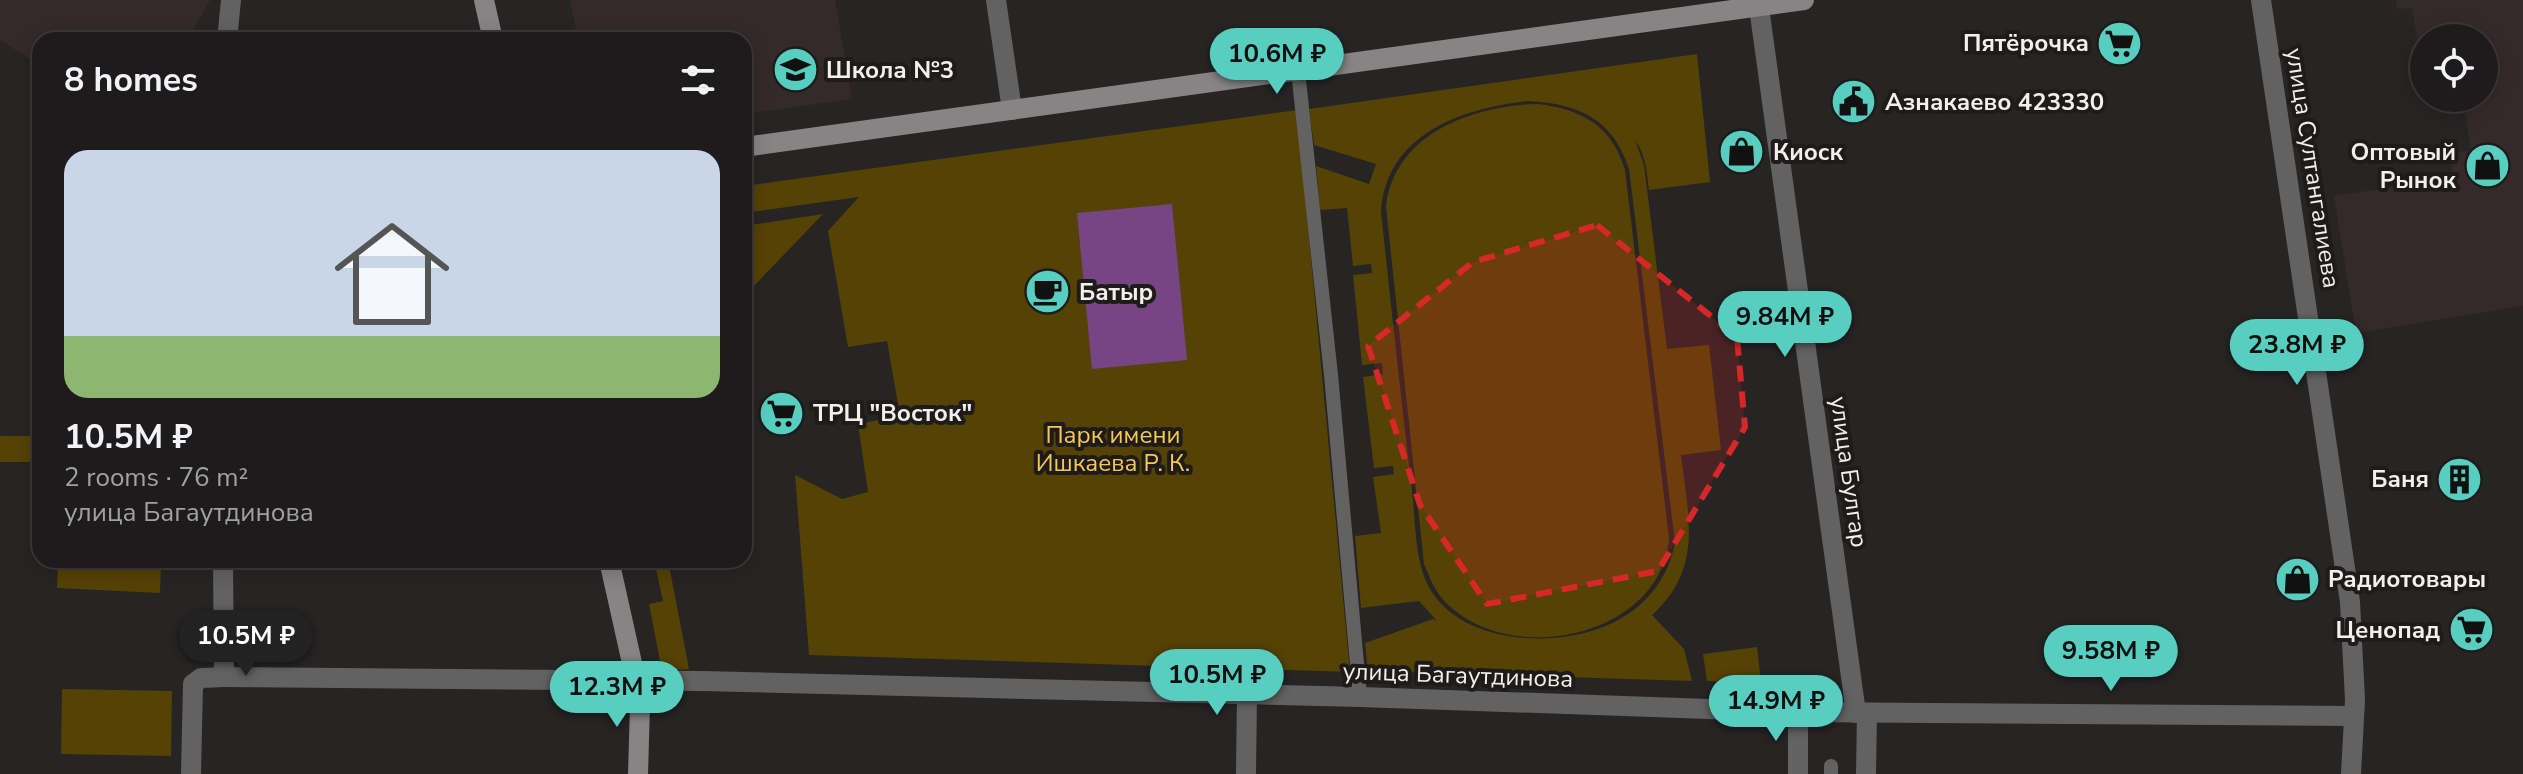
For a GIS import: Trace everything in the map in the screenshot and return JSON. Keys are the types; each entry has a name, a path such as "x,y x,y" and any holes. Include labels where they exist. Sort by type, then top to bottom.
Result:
{"main road":[{"path":"484,0 491,32"},
{"path":"752,146 1298,71 1758,3 1804,0"},
{"path":"611,568 640,706 638,774"}],"street":[{"path":"228,32 231,0"},
{"path":"996,0 1012,110"},
{"name":"улица Султангалиева","path":"2261,0 2350,602 2354,716 2351,774"},
{"name":"улица Булгар","path":"1758,3 1862,713 1866,774"},
{"path":"1298,71 1331,375 1360,697"},
{"path":"191,774 193,684 201,678 224,677 223,568"},
{"name":"улица Багаутдинова","path":"224,677 636,681 1360,697 1798,712 2354,716"},
{"path":"1246,774 1247,695"},
{"path":"1798,712 1798,774"}],"highlighted area":[{"path":"1597,225 1737,337 1745,427 1658,571 1487,604 1420,505 1368,346 1473,262"}],"shaded area":[{"path":"0,0 210,0 192,32 32,32 32,60 0,40"},
{"name":"Школа №3","path":"570,0 835,0 852,99 752,113 752,32 576,32"},
{"name":"Оптовый Рынок","path":"2396,0 2523,0 2523,306 2356,333 2334,196 2453,178 2450,154 2471,150 2465,112 2498,112 2498,24 2415,24 2412,8 2397,9"},
{"path":"1172,204 1187,360 1092,369 1077,213"}],"green space":[{"path":"1697,54 1710,182 1649,190 1643,157 1635,140 1644,165 1667,349 1709,345 1721,450 1681,455 1689,520 1686,560 1668,597 1652,615 1684,649 1692,681 1368,671 1365,643 1433,619 1437,621 1419,601 1361,608 1355,536 1381,533 1373,477 1394,474 1393,466 1374,468 1363,377 1383,374 1382,363 1362,365 1353,275 1372,273 1371,264 1353,266 1347,208 1320,210 1316,166 1369,184 1376,164 1314,145 1309,109","holes":["1529,101 1578,111 1604,126 1614,138 1629,169 1675,542 1671,559 1656,588 1619,619 1588,632 1525,638 1502,635 1462,620 1445,608 1426,581 1417,543 1381,212 1386,185 1397,163 1412,144 1432,130 1478,110"]},
{"path":"1537,104 1567,110 1593,122 1612,141 1625,170 1669,538 1659,573 1639,601 1609,621 1575,633 1538,637 1501,633 1468,620 1441,597 1424,564 1386,207 1392,182 1404,160 1420,143 1440,129 1487,111"},
{"name":"Парк имени Ишкаева Р. К.","path":"1297,110 1350,672 809,655 795,475 842,499 868,492 858,424 900,416 887,341 848,347 828,231 859,197 752,212 752,185"},
{"path":"823,214 752,287 752,225"},
{"path":"0,436 32,436 32,462 0,462"},
{"path":"58,568 161,568 160,593 57,588"},
{"path":"656,568 670,568 689,669 662,671 649,604 663,601"},
{"path":"1757,647 1761,683 1707,681 1703,654"},
{"path":"62,689 172,691 171,756 61,754"}],"place":[{"name":"Пятёрочка","path":"2120,43"},
{"name":"Школа №3","path":"795,70"},
{"name":"Азнакаево 423330","path":"1854,102"},
{"name":"Киоск","path":"1742,152"},
{"name":"Оптовый Рынок","path":"2487,166"},
{"name":"Батыр","path":"1048,292"},
{"name":"ТРЦ \"Восток\"","path":"782,413"},
{"name":"Баня","path":"2460,479"},
{"name":"Радиотовары","path":"2297,579"},
{"name":"Ценопад","path":"2471,630"}]}
